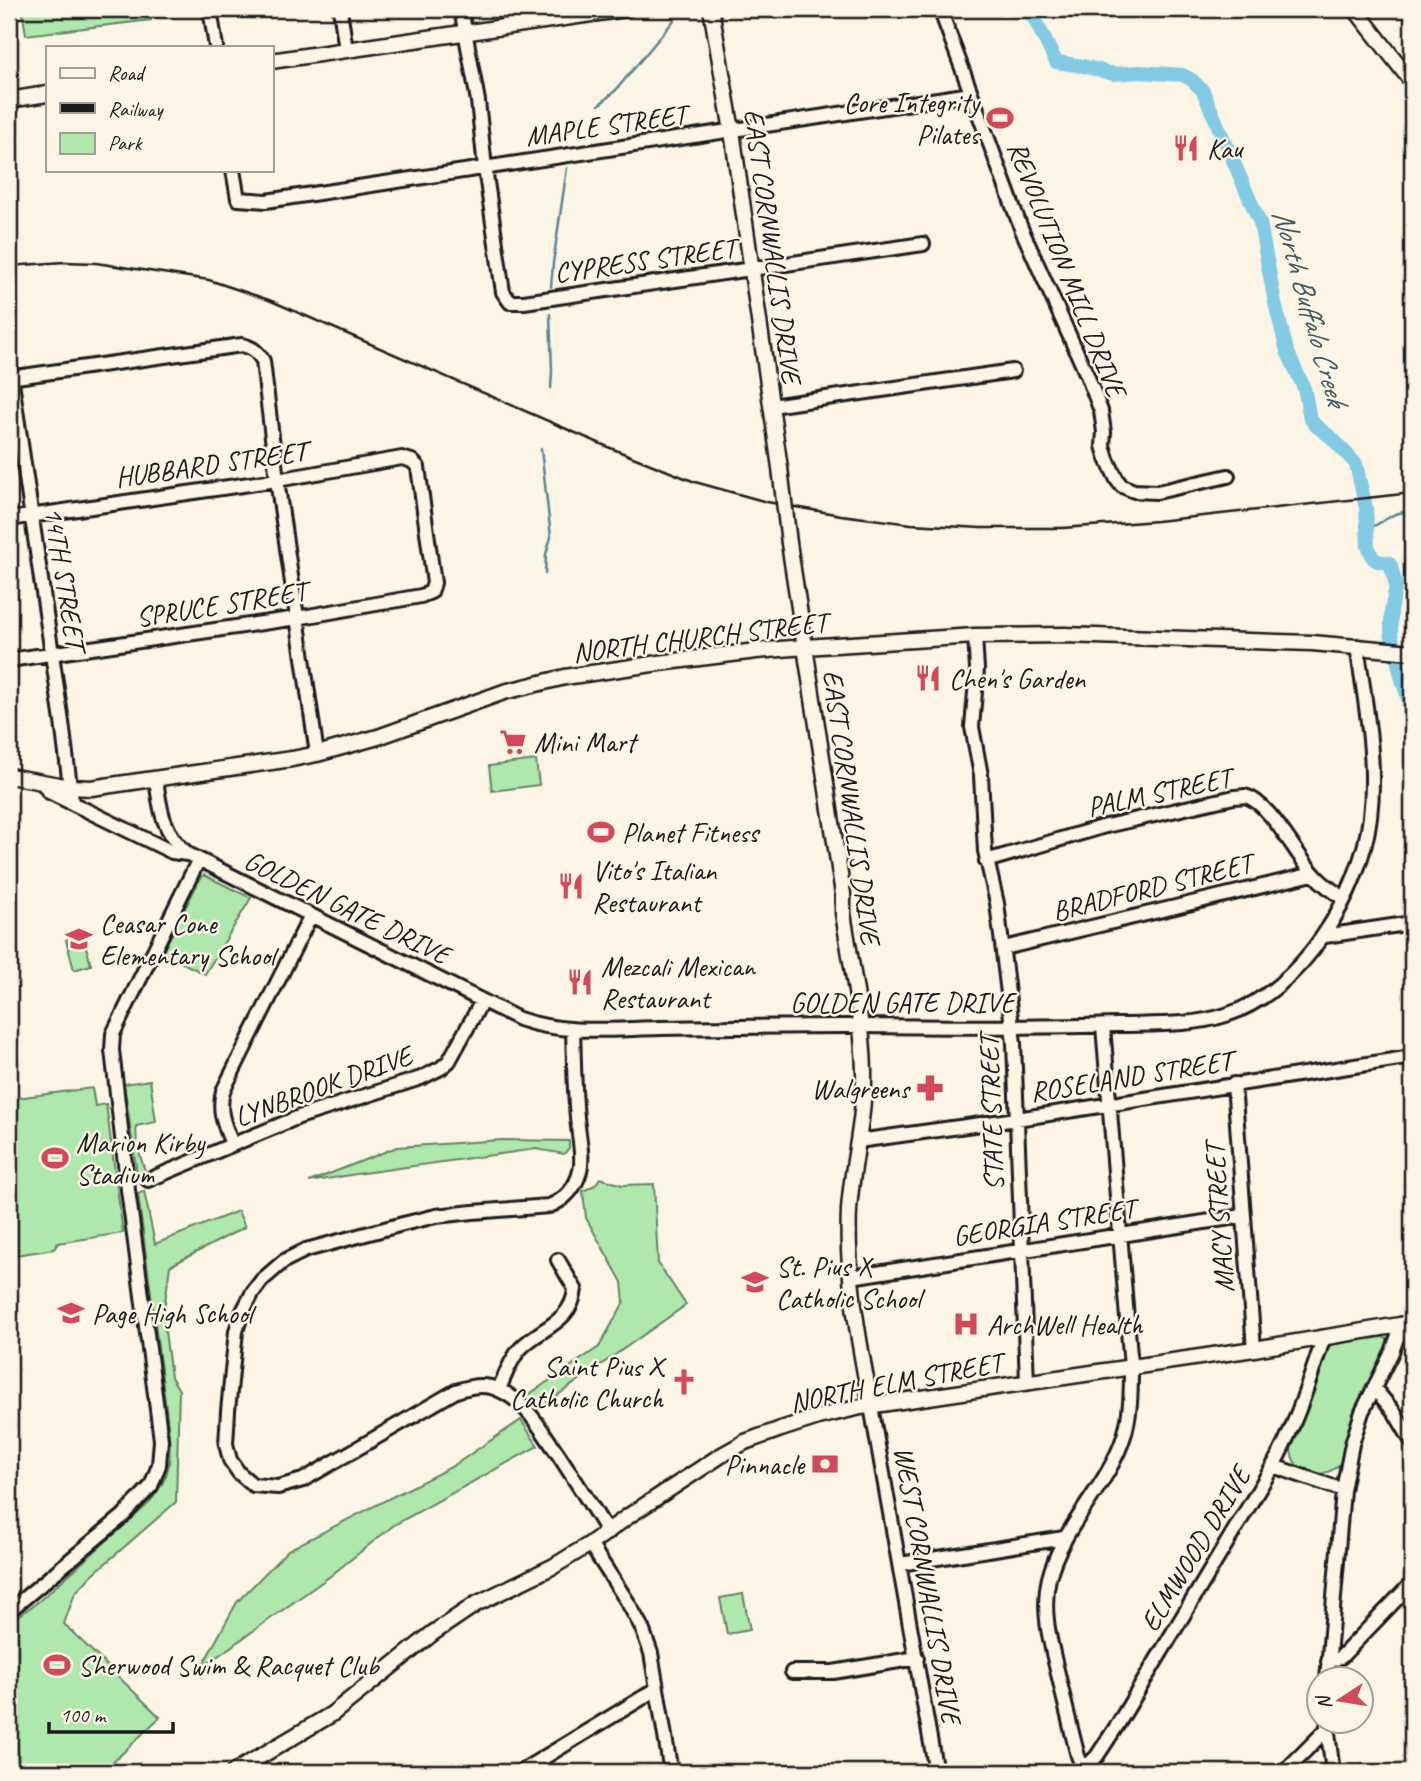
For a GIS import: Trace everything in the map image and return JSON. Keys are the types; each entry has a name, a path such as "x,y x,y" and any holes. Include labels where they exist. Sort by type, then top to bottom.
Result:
{"main road":[{"path":"273,61 465,33 584,12 626,9"},
{"name":"EAST CORNWALLIS DRIVE","path":"711,9 733,131 789,543 843,894 843,913 860,1026 864,1097 849,1208 849,1255 871,1406"},
{"path":"1355,9 1410,76"},
{"path":"9,100 46,94"},
{"name":"NORTH CHURCH STREET","path":"9,776 42,782 71,794 91,788 292,759 378,737 503,692 565,677 648,664 804,646 975,636 1156,637 1357,646 1412,652"},
{"name":"NORTH ELM STREET","path":"234,1772 331,1714 433,1633 476,1604 554,1566 608,1533 630,1515 720,1456 746,1442 818,1417 871,1406 1407,1324"}],"street":[{"path":"210,9 216,46"},
{"path":"340,9 346,50"},
{"path":"461,9 478,101 485,167"},
{"name":"REVOLUTION MILL DRIVE","path":"940,9 1021,228 1101,411 1103,446 1117,480 1122,486 1134,491 1157,492 1228,476"},
{"name":"MAPLE STREET","path":"233,172 238,199 266,201 971,94"},
{"name":"CYPRESS STREET","path":"485,167 503,292 510,302 923,244"},
{"path":"10,378 242,345 258,352 263,361 277,480 317,754"},
{"name":"14TH STREET","path":"9,362 71,794"},
{"path":"771,406 1013,372"},
{"name":"HUBBARD STREET","path":"9,519 277,480 402,458 412,461 418,467 433,583"},
{"name":"SPRUCE STREET","path":"9,660 297,618 421,596 431,592 433,583"},
{"name":"STATE STREET","path":"975,636 977,669 972,721 981,775 986,862 994,889 1004,948 1013,1027 1027,1382"},
{"name":"GOLDEN GATE DRIVE","path":"71,794 172,852 193,858 519,1019 547,1028 1013,1027 1201,1021 1225,1016 1250,1006 1276,989 1301,965 1325,936 1356,871 1370,818 1372,785 1367,709 1357,646"},
{"name":"GOLDEN GATE DRIVE","path":"156,779 160,808 166,826 176,842 193,858"},
{"name":"PALM STREET","path":"986,862 1102,827 1245,796 1267,810 1313,874 1344,898"},
{"path":"9,1611 123,1516 151,1486 159,1465 161,1440 112,1050 113,1034 193,858"},
{"name":"BRADFORD STREET","path":"1004,948 1313,874"},
{"path":"232,1144 220,1109 223,1091 311,915"},
{"path":"1325,936 1412,923"},
{"name":"LYNBROOK DRIVE","path":"148,1180 299,1117 421,1078 441,1068 449,1061 482,1001"},
{"path":"1083,1771 1051,1645 1046,1605 1049,1578 1064,1538 1112,1465 1125,1435 1130,1405 1131,1367 1103,1026"},
{"path":"573,1030 575,1094 582,1167 570,1191 558,1203 549,1206 426,1218 306,1250 273,1269 253,1292 236,1331 226,1444 230,1460 253,1486 287,1486 303,1480 456,1391 476,1386 499,1389 532,1416 608,1533"},
{"name":"ROSELAND STREET","path":"858,1141 1412,1057"},
{"name":"MACY STREET","path":"1234,1084 1254,1349"},
{"name":"GEORGIA STREET","path":"851,1277 1243,1216"},
{"path":"499,1389 520,1349 552,1325 571,1306 575,1289 558,1260"},
{"path":"1328,1666 1343,1490 1352,1444 1362,1412 1407,1324"},
{"name":"ELMWOOD DRIVE","path":"1083,1771 1097,1756 1118,1724 1287,1441 1324,1337"},
{"path":"1374,1388 1395,1413 1412,1442"},
{"name":"WEST CORNWALLIS DRIVE","path":"871,1406 936,1772"},
{"path":"1273,1466 1343,1490"},
{"path":"900,1564 1064,1538"},
{"path":"590,1544 627,1601 642,1628 651,1653 671,1772"},
{"path":"1328,1662 1342,1657 1412,1583"},
{"path":"792,1672 833,1672 917,1658"},
{"path":"520,1772 657,1689"},
{"path":"1284,1772 1317,1736"},
{"path":"1328,1736 1333,1772"}],"green space":[{"path":"22,9 150,9 151,20 26,35"},
{"path":"536,760 539,785 492,791 489,766"},
{"path":"204,875 251,898 205,974 162,953"},
{"path":"83,935 91,965 74,970 66,940"},
{"path":"150,1080 156,1122 136,1126 137,1146 145,1171 137,1174 124,1084"},
{"name":"Marion Kirby Stadium","path":"92,1088 95,1106 106,1104 123,1233 58,1243 54,1249 9,1256 9,1099"},
{"path":"502,1140 569,1141 569,1148 564,1154 536,1149 309,1182 397,1147"},
{"path":"600,1178 622,1185 654,1184 658,1263 686,1305 535,1411 525,1397 599,1347 624,1302 622,1282 586,1218 583,1191 595,1185"},
{"name":"Sherwood Swim & Racquet Club","path":"144,1191 155,1244 238,1211 245,1227 170,1266 163,1316 171,1377 179,1390 176,1502 75,1593 64,1624 160,1717 103,1772 9,1772 9,1623 39,1601 146,1506 162,1484 169,1464 167,1416 138,1194"},
{"path":"1383,1337 1390,1344 1343,1460 1328,1472 1319,1474 1303,1470 1292,1456 1291,1446 1325,1349 1329,1345"},
{"path":"521,1420 538,1446 394,1525 329,1577 201,1668 237,1602 288,1550 453,1466"},
{"path":"743,1594 750,1630 727,1634 720,1598"}],"waterway":[{"name":"North Buffalo Creek","path":"1027,9 1056,62 1114,74 1139,72 1183,75 1203,91 1260,223 1287,351 1304,388 1310,418 1356,464 1366,508 1368,546 1373,558 1391,566 1396,586 1391,611 1391,633 1408,699 1412,731"},
{"path":"599,105 616,90 675,19"},
{"path":"551,287 567,168"},
{"path":"550,314 551,388"},
{"path":"541,449 551,537 546,554 545,574"},
{"path":"1367,530 1395,514 1412,510"}],"railway":[{"path":"9,266 64,262 96,263 209,280 269,300 695,482 767,502 841,515 911,524 981,528 1063,528 1157,521 1412,493"}],"place":[{"name":"Core Integrity Pilates","path":"1000,118"},
{"name":"Kau","path":"1186,148"},
{"name":"Chen's Garden","path":"928,678"},
{"name":"Mini Mart","path":"513,742"},
{"name":"Planet Fitness","path":"601,832"},
{"name":"Vito's Italian Restaurant","path":"571,886"},
{"name":"Ceasar Cone Elementary School","path":"79,939"},
{"name":"Mezcali Mexican Restaurant","path":"580,982"},
{"name":"Walgreens","path":"930,1088"},
{"name":"Marion Kirby Stadium","path":"55,1158"},
{"name":"St. Pius X Catholic School","path":"755,1282"},
{"name":"Page High School","path":"71,1313"},
{"name":"ArchWell Health","path":"966,1324"},
{"name":"Saint Pius X Catholic Church","path":"684,1382"},
{"name":"Pinnacle","path":"825,1464"},
{"name":"Sherwood Swim & Racquet Club","path":"57,1665"}]}
